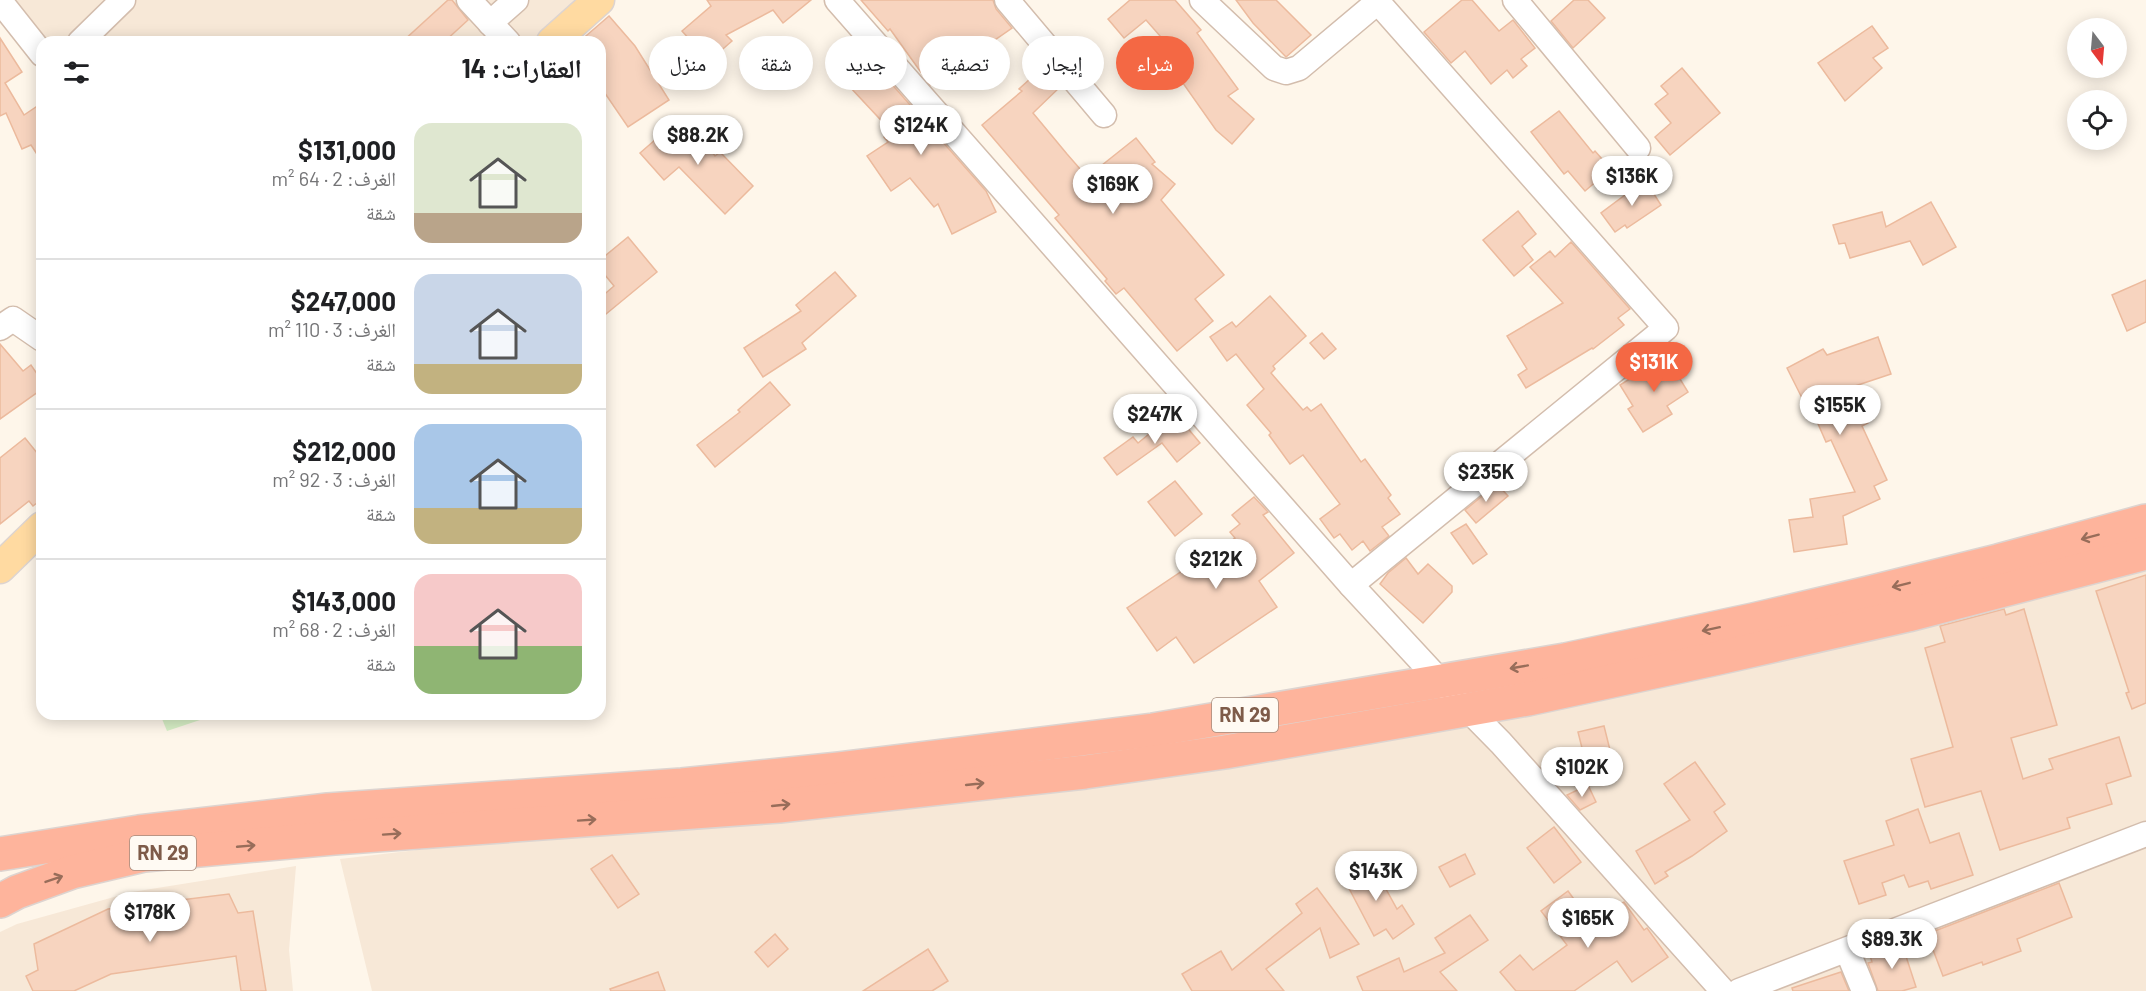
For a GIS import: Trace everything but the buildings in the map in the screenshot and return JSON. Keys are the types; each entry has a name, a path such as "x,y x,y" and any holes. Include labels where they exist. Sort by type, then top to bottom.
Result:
{"highway":[{"name":"RN 29","path":"0,854 139,832 328,810 682,785 839,769 1153,730 1565,660 1753,620 1998,561 2146,522"},
{"name":"RN 29","path":"0,901 17,892 72,872 144,855 334,838 790,804 1085,772 1236,750 1469,710 1685,665 1871,624 2146,553"}],"main road":[{"path":"559,36 599,0"},
{"path":"0,568 36,533"}],"street":[{"path":"86,36 123,0"},
{"path":"469,0 502,36"},
{"path":"490,23 516,0"},
{"path":"837,0 1351,585 1469,710 1723,991"},
{"path":"1007,0 1104,115"},
{"path":"1202,0 1274,68 1286,72 1299,68 1378,1 1666,328 1351,585"},
{"path":"1515,0 1638,148"},
{"path":"0,1 36,46"},
{"path":"0,328 13,319 36,335"},
{"path":"1739,991 2146,834"},
{"path":"1847,950 1863,991"}],"shaded area":[{"path":"5,0 580,0 541,36 37,36"},
{"path":"2146,543 2146,991 372,991 340,859 1085,772"},
{"path":"296,866 289,950 293,991 0,991 0,932 17,924 132,892"}],"green space":[{"path":"162,720 200,720 167,731"}]}
